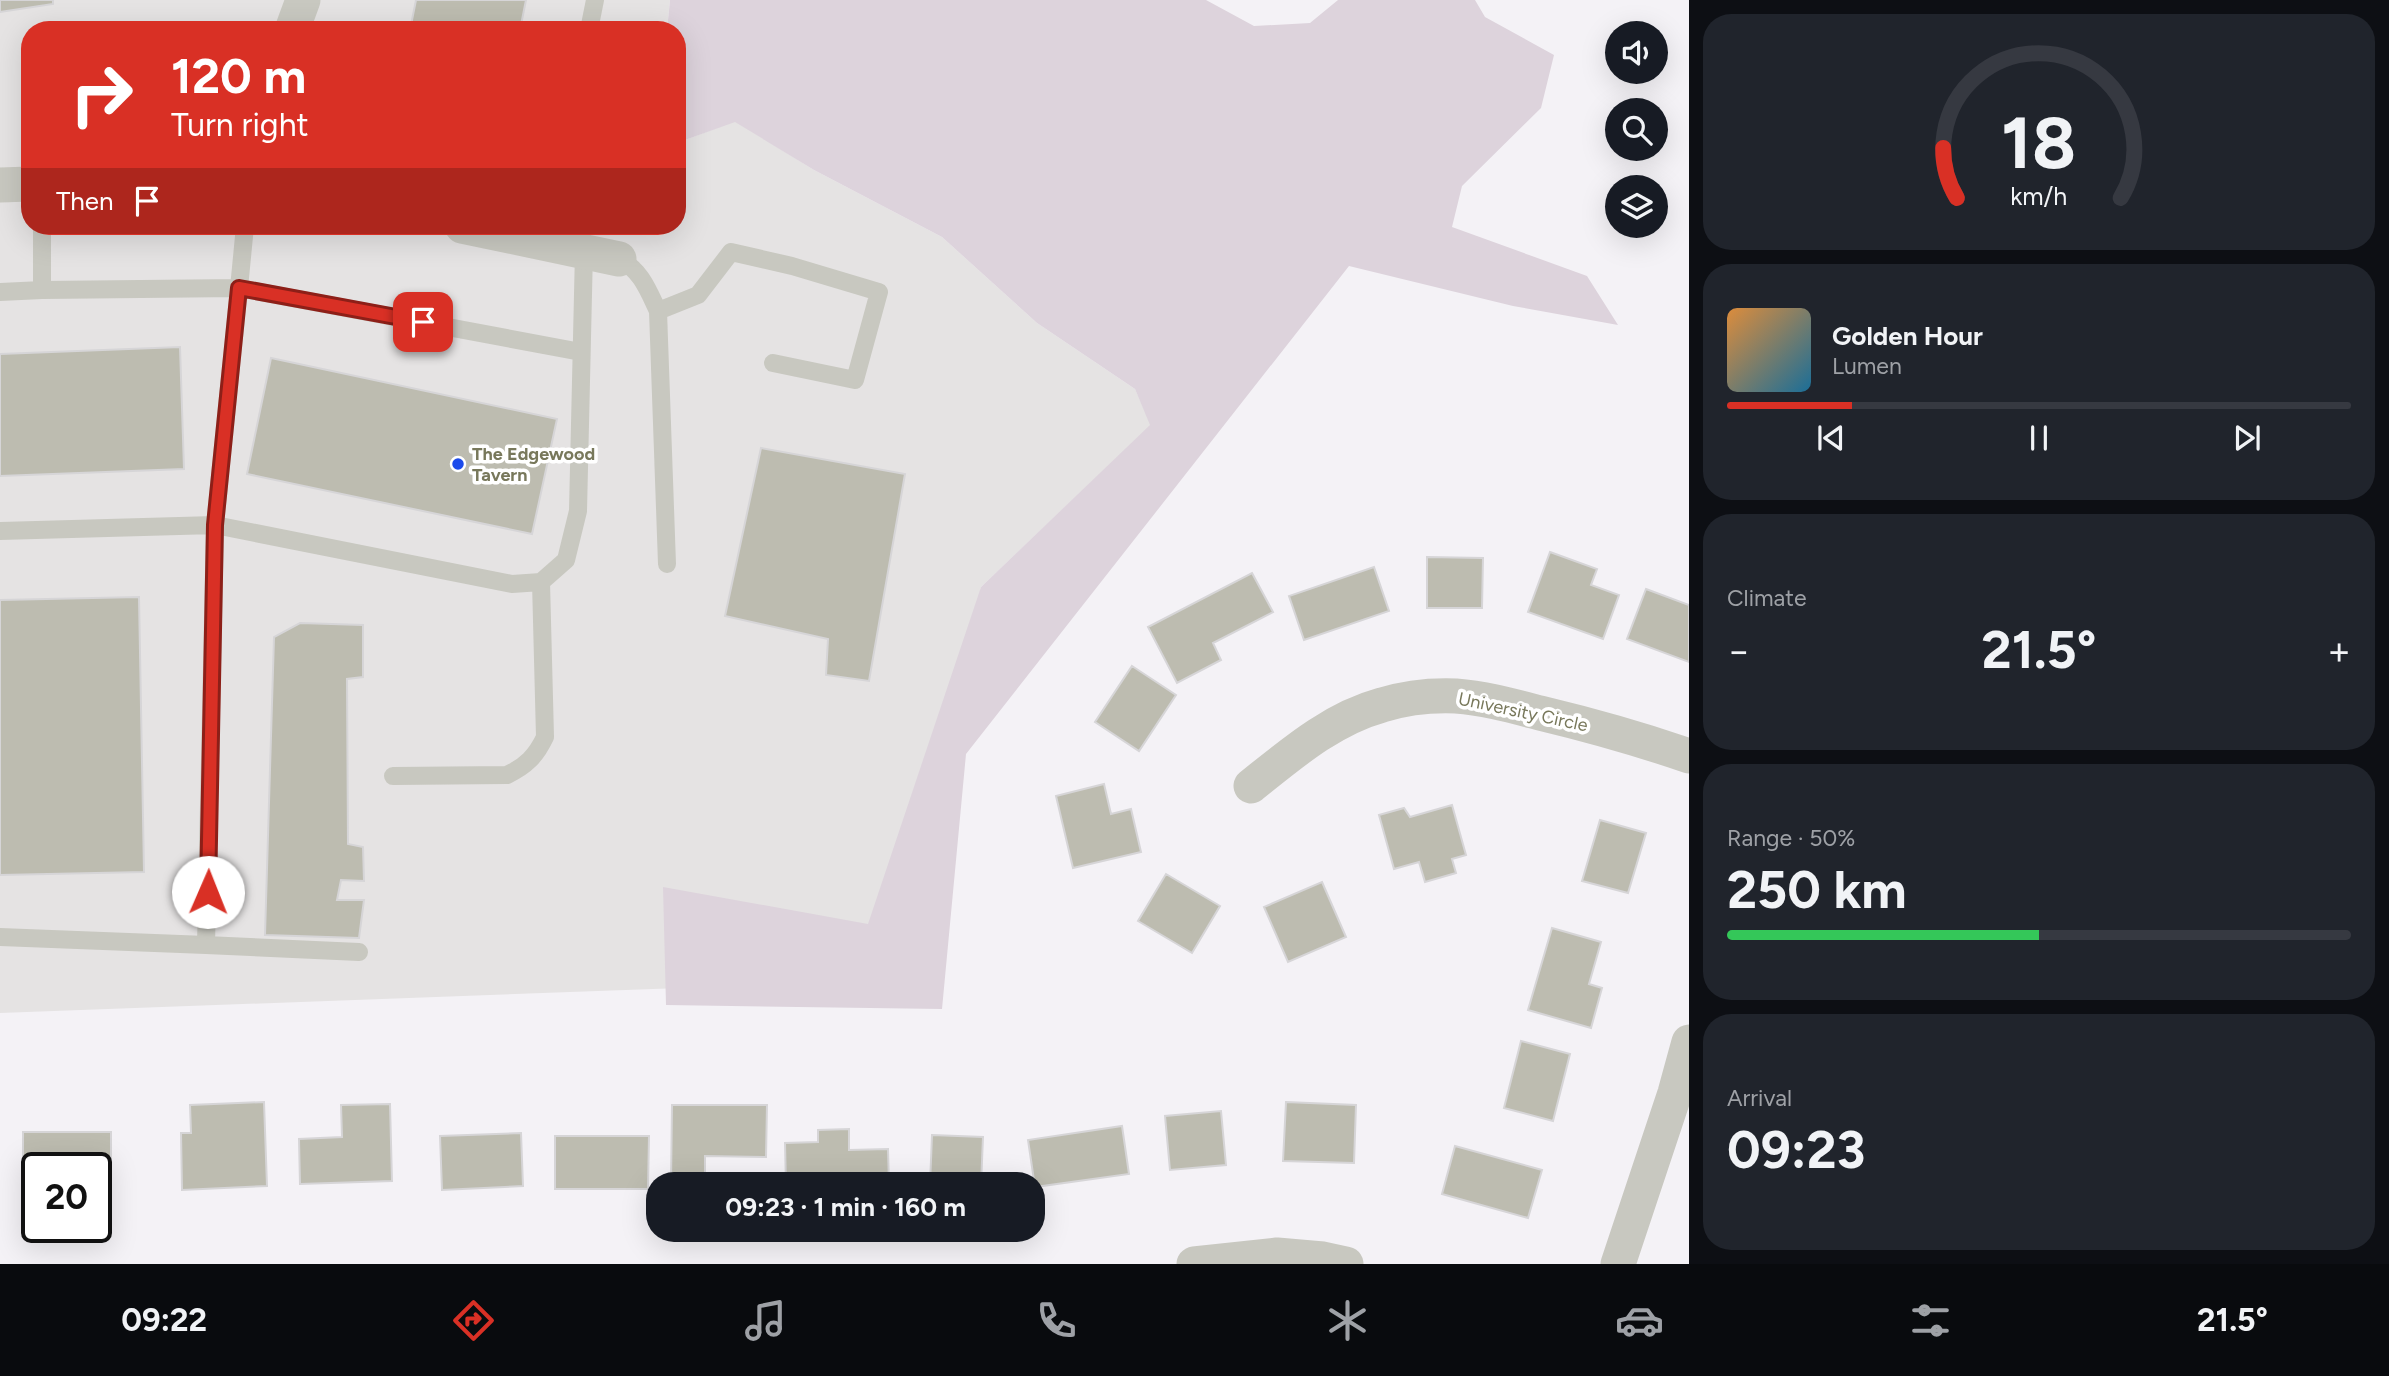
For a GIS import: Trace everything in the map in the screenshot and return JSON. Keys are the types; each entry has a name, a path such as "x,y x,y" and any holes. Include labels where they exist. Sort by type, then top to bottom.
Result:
{"street":[{"path":"295,21 303,0"},
{"path":"0,185 21,184"},
{"path":"506,235 619,259"},
{"name":"University Circle","path":"1251,786 1314,737 1350,717 1381,705 1417,698 1455,696 1496,702 1576,722 1689,756"},
{"path":"1618,1264 1675,1093 1689,1042"},
{"path":"1194,1264 1277,1255 1346,1264"}],"lane":[{"path":"591,21 595,0"},
{"path":"42,235 42,290"},
{"path":"206,945 215,525 244,235"},
{"path":"0,531 215,525 512,584 541,582 566,561 578,511 584,251"},
{"path":"658,311 698,295 731,252 792,266 879,292 855,380 773,363"},
{"path":"619,259 631,265 643,279 658,311 667,564"},
{"path":"0,292 239,288 581,352"},
{"path":"393,776 507,775 523,768 538,752 545,737 541,582"},
{"path":"0,937 359,952"}],"shaded area":[{"path":"0,0 670,0 668,21 21,21 21,235 686,235 686,140 735,121 814,170 942,237 1037,323 1135,389 1151,425 981,587 899,980 0,1013"},
{"path":"670,0 1206,0 1254,26 1310,23 1338,0 1475,0 1485,17 1554,55 1541,108 1462,186 1452,227 1587,276 1618,325 1513,306 1349,266 966,754 942,1009 666,1005 663,887 868,924 981,587 1150,425 1135,389 1037,323 942,237 814,170 735,122 686,140 686,21 668,21"}],"building":[{"path":"0,0 53,0 53,4 0,12"},
{"path":"416,0 526,0 522,21 412,21"},
{"path":"180,347 184,469 0,476 0,354"},
{"path":"271,358 557,419 532,534 247,474"},
{"path":"761,448 905,474 869,681 826,675 828,639 725,616"},
{"path":"1550,552 1597,569 1591,585 1619,595 1603,639 1528,612"},
{"path":"1427,557 1483,558 1482,608 1427,608"},
{"path":"1374,567 1389,611 1304,640 1289,596"},
{"path":"1252,573 1273,612 1213,643 1221,660 1177,683 1148,627"},
{"path":"1646,589 1689,605 1689,662 1627,639"},
{"path":"139,597 144,872 0,875 0,600"},
{"path":"300,623 363,625 363,677 347,679 348,844 363,847 364,881 341,880 337,900 364,900 359,938 265,935 274,637"},
{"path":"1132,666 1176,695 1139,751 1095,722"},
{"path":"1104,784 1111,814 1131,809 1141,852 1073,868 1056,796"},
{"path":"1452,805 1466,855 1452,859 1456,873 1425,882 1419,862 1394,869 1379,815 1404,808 1410,817"},
{"path":"1600,820 1646,833 1628,893 1582,881"},
{"path":"1166,874 1220,906 1192,953 1138,921"},
{"path":"1322,882 1346,937 1288,962 1264,907"},
{"path":"1552,928 1601,942 1589,984 1602,988 1591,1028 1528,1010"},
{"path":"1521,1041 1570,1054 1553,1121 1504,1108"},
{"path":"264,1102 267,1186 182,1190 181,1133 191,1133 190,1105"},
{"path":"1286,1102 1356,1105 1354,1163 1283,1161"},
{"path":"390,1104 392,1181 300,1184 299,1139 342,1137 341,1105"},
{"path":"672,1105 767,1105 766,1157 705,1156 705,1172 671,1172"},
{"path":"1221,1111 1226,1165 1170,1170 1165,1116"},
{"path":"1122,1126 1129,1174 1045,1186 1045,1172 1033,1172 1028,1140"},
{"path":"849,1129 849,1150 888,1149 889,1172 786,1172 785,1143 818,1142 818,1130"},
{"path":"23,1132 111,1132 111,1152 23,1152"},
{"path":"521,1133 523,1186 442,1190 440,1136"},
{"path":"932,1135 983,1137 982,1172 931,1172"},
{"path":"555,1136 649,1136 646,1189 555,1189"},
{"path":"1455,1146 1542,1170 1528,1218 1442,1194"}],"place":[{"name":"The Edgewood Tavern","path":"458,464"}],"route":[{"path":"208,892 215,525 239,288 423,322"}]}
